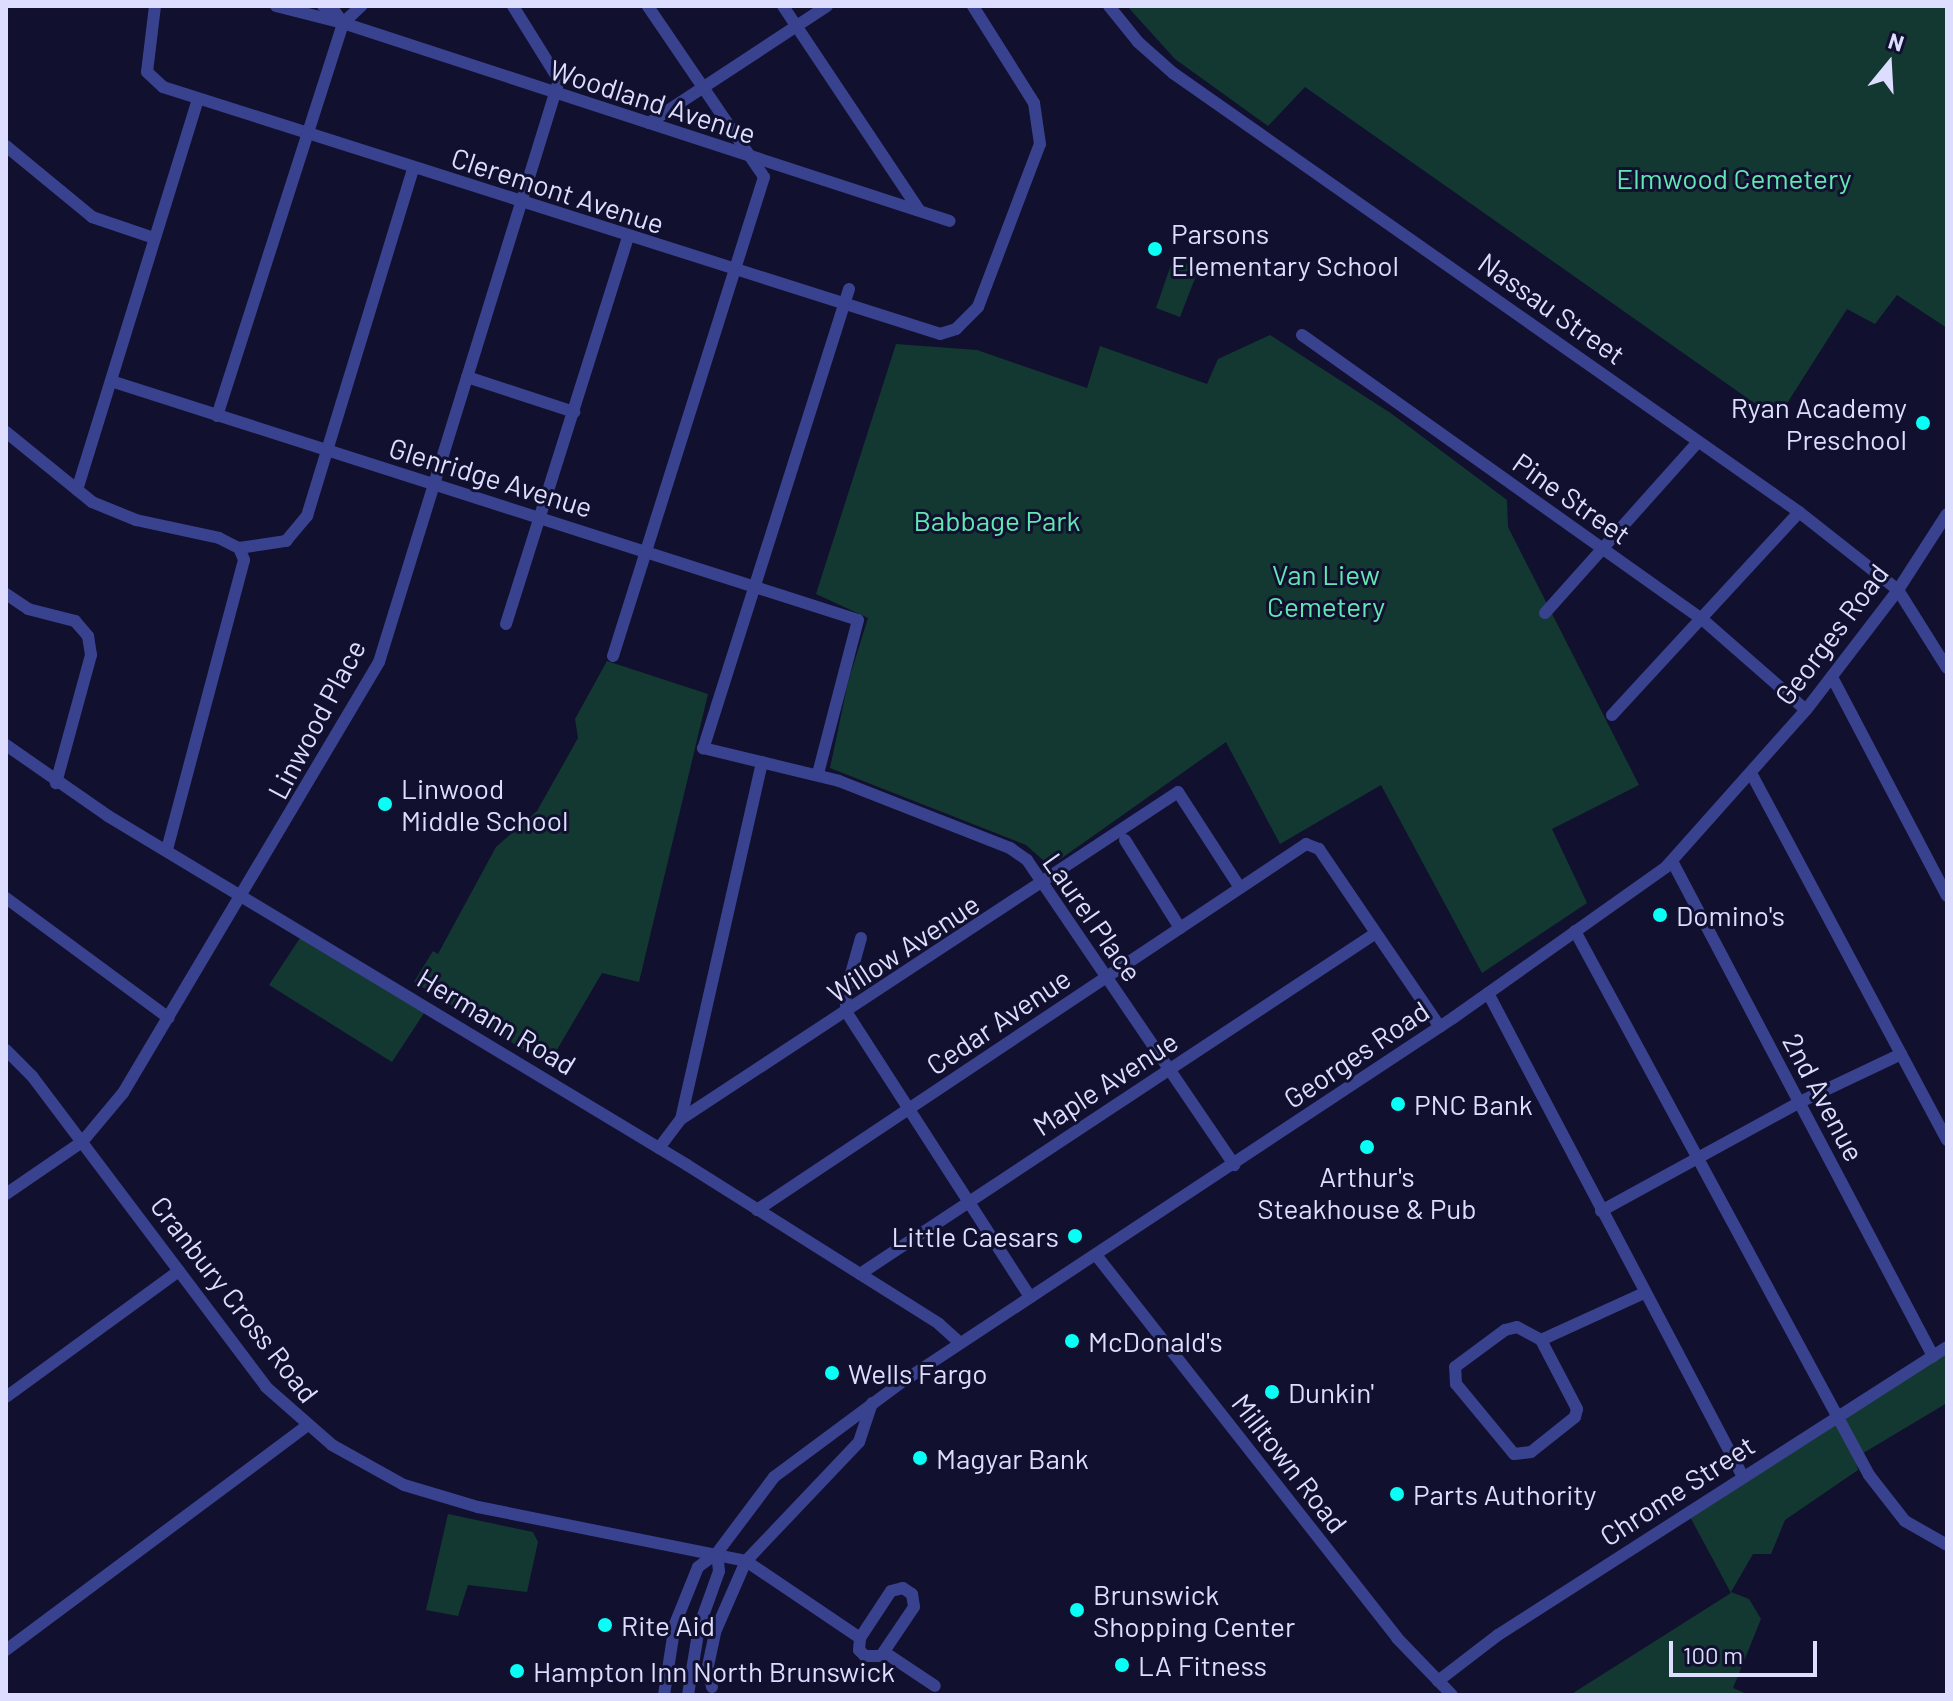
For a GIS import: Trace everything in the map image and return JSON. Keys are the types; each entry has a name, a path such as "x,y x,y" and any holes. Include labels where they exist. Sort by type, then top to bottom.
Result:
{"street":[{"name":"Cleremont Avenue","path":"155,6 148,78 198,99 306,135 933,333 956,329 978,307 1040,144 1040,117 1034,103 973,6"},
{"name":"Woodland Avenue","path":"276,6 343,23 753,160 950,221"},
{"name":"Woodland Avenue","path":"323,6 333,9 343,23"},
{"path":"217,416 343,23 361,6"},
{"path":"513,6 558,74 555,95"},
{"path":"613,656 737,272 764,177 648,6"},
{"path":"783,6 919,210"},
{"path":"649,123 827,6"},
{"name":"Nassau Street","path":"1109,6 1138,42 1173,73 1799,512 1898,590 1947,668"},
{"name":"Linwood Place","path":"6,1194 82,1142 123,1093 244,896 379,662 555,95"},
{"path":"77,490 198,99"},
{"path":"6,146 92,217 154,238"},
{"path":"6,432 92,502 136,520 219,538 239,548 266,548 299,531 413,169"},
{"path":"506,624 628,237"},
{"path":"755,584 849,289"},
{"name":"Pine Street","path":"1302,335 1702,619 1806,710"},
{"path":"467,377 574,412"},
{"name":"Glenridge Avenue","path":"111,381 433,486 539,515 755,584 858,620 818,774"},
{"path":"1545,613 1698,442"},
{"path":"1612,715 1799,512"},
{"name":"Georges Road","path":"664,1695 683,1600 698,1567 717,1553 774,1477 872,1403 960,1343 1440,1027 1672,861 1806,710 1898,590 1947,514"},
{"path":"167,849 240,577 244,560 239,548"},
{"name":"Laurel Place","path":"755,584 703,748 818,774 1010,848 1044,884 1234,1165"},
{"path":"6,594 28,609 75,621 88,636 91,655 56,783"},
{"path":"1832,677 1947,896"},
{"name":"Hermann Road","path":"6,745 56,783 659,1148 860,1274 960,1343"},
{"path":"681,1119 762,762"},
{"path":"1751,773 1947,1140"},
{"name":"Willow Avenue","path":"659,1148 681,1119 1044,884 1178,792 1240,888"},
{"path":"1125,840 1180,928"},
{"name":"Cedar Avenue","path":"757,1210 1306,844 1319,849 1376,933"},
{"name":"2nd Avenue","path":"1672,861 1933,1356"},
{"path":"6,898 169,1018"},
{"path":"1575,931 1700,1158 1836,1417 1890,1507 1912,1527 1947,1545"},
{"path":"1376,933 1440,1027"},
{"name":"Maple Avenue","path":"860,1274 1376,933"},
{"path":"861,938 845,995 847,1013 912,1108 1030,1297"},
{"path":"1488,993 1742,1475"},
{"name":"Cranbury Cross Road","path":"6,1050 82,1142 266,1387 306,1426 352,1459 404,1485 478,1507 746,1561 860,1638 859,1650 865,1656 884,1652"},
{"path":"1601,1211 1800,1102 1901,1054"},
{"name":"Milltown Road","path":"1096,1255 1397,1638 1452,1695"},
{"path":"6,1397 179,1271"},
{"path":"1541,1340 1644,1293"},
{"path":"1517,1327 1541,1340 1577,1409 1575,1417 1531,1452 1514,1454 1456,1384 1453,1372 1505,1330 1517,1327"},
{"name":"Chrome Street","path":"1438,1681 1498,1635 1742,1475 1947,1347"},
{"path":"712,1687 708,1666 715,1632 746,1561 787,1512 859,1442 872,1403"},
{"path":"6,1650 306,1426"},
{"name":"Georges Road","path":"688,1695 699,1627 719,1571 717,1553"},
{"path":"860,1638 891,1591 908,1590 914,1607 884,1652 935,1686"}],"green space":[{"name":"Elmwood Cemetery","path":"1127,6 1947,6 1947,328 1897,295 1875,324 1847,309 1777,419 1305,87 1268,126 1175,59"},
{"path":"1173,259 1199,268 1180,317 1156,308"},
{"path":"1270,335 1392,414 1507,500 1508,527 1639,785 1552,829 1587,903 1482,973 1381,785 1280,844 1226,742 1059,860 1043,860 1026,845 830,768 848,682 868,618 816,594 896,344 977,350 1087,388 1100,346 1207,384 1218,359"},
{"path":"607,661 708,694 639,982 602,973 548,1065 414,982 433,951 438,954 496,847 537,811 578,738 575,719"},
{"path":"304,932 428,1007 392,1062 269,985"},
{"path":"1947,1353 1947,1403 1855,1458 1858,1470 1785,1520 1771,1554 1753,1554 1731,1592 1749,1599 1761,1619 1733,1688 1749,1695 1570,1695 1731,1593 1689,1515"},
{"path":"448,1514 533,1532 538,1542 527,1592 468,1585 458,1616 426,1610"}],"place":[{"name":"Parsons Elementary School","path":"1155,249"},
{"name":"Ryan Academy Preschool","path":"1923,423"},
{"name":"Linwood Middle School","path":"385,804"},
{"name":"Domino's","path":"1660,915"},
{"name":"PNC Bank","path":"1398,1104"},
{"name":"Arthur's Steakhouse & Pub","path":"1367,1147"},
{"name":"Little Caesars","path":"1075,1236"},
{"name":"McDonald's","path":"1072,1341"},
{"name":"Wells Fargo","path":"832,1373"},
{"name":"Dunkin'","path":"1272,1392"},
{"name":"Magyar Bank","path":"920,1458"},
{"name":"Parts Authority","path":"1397,1494"},
{"name":"Brunswick Shopping Center","path":"1077,1610"},
{"name":"Rite Aid","path":"605,1625"},
{"name":"LA Fitness","path":"1122,1665"},
{"name":"Hampton Inn North Brunswick","path":"517,1671"}],"park label":[{"name":"Babbage Park","path":"997,520"},
{"name":"Van Liew Cemetery","path":"1326,590"}]}
